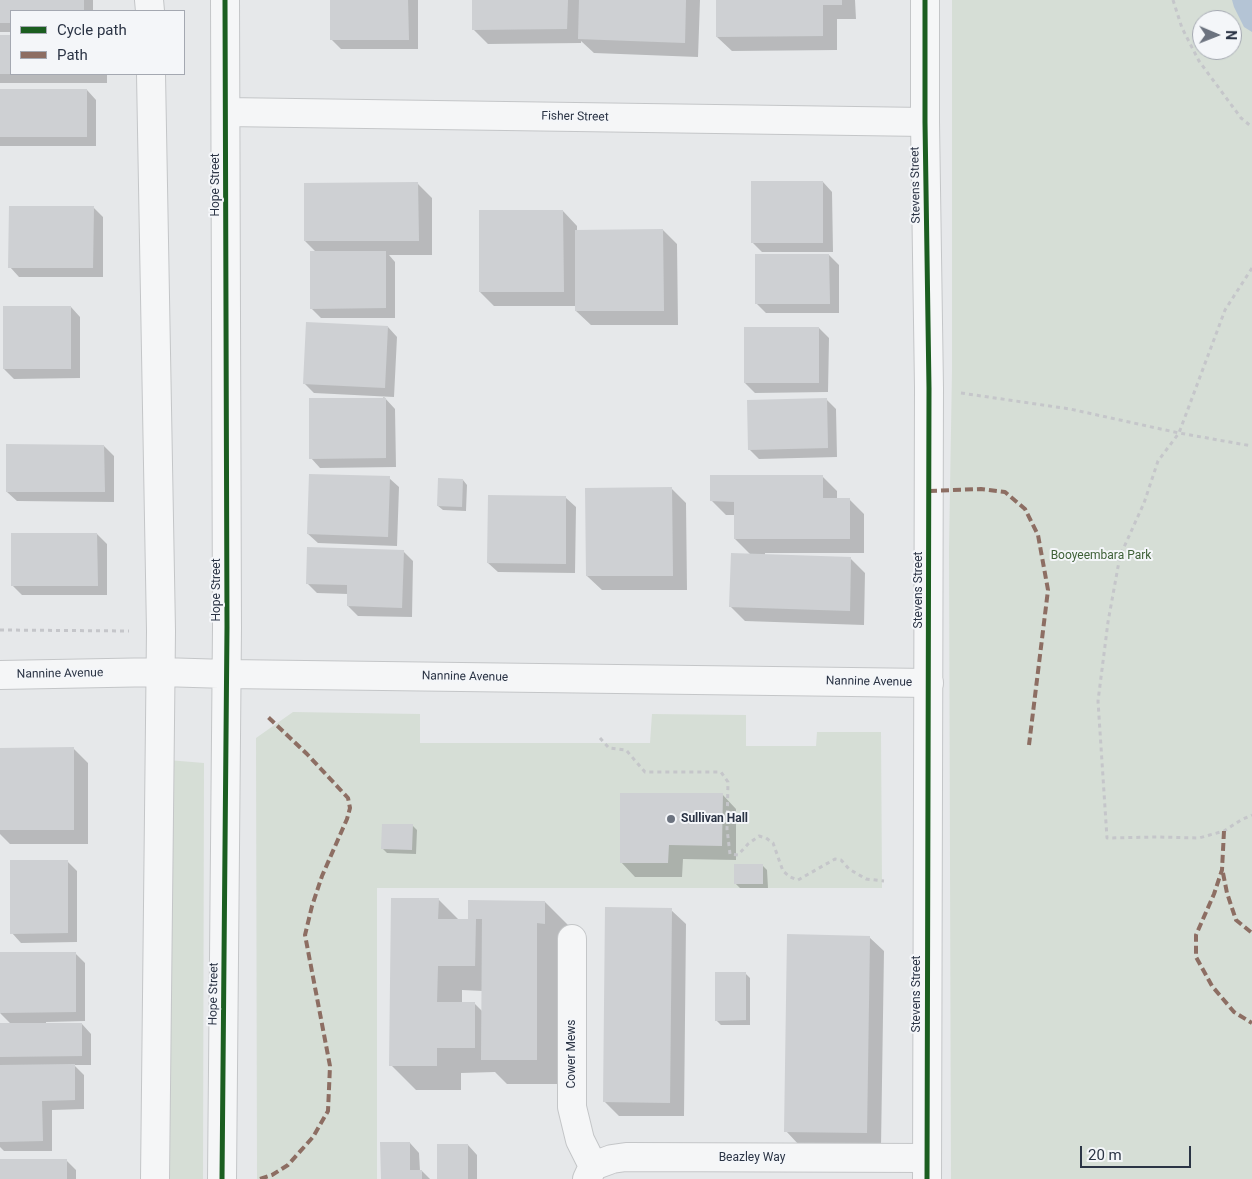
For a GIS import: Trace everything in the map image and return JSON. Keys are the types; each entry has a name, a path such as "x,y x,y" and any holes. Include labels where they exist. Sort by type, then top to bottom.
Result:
{"street":[{"name":"Hope Street","path":"222,1179 227,674 226,0"},
{"name":"Stevens Street","path":"925,0 929,388 927,1168"},
{"path":"151,75 161,631 155,1179"},
{"name":"Fisher Street","path":"226,112 925,122"},
{"name":"Nannine Avenue","path":"0,675 161,672 929,683"},
{"name":"Cower Mews","path":"572,939 572,1107 590,1172"},
{"name":"Beazley Way","path":"590,1172 612,1159 626,1157 927,1168"}],"path":[{"path":"1173,0 1182,28 1199,61 1241,118 1252,127"},
{"path":"1252,268 1225,310 1179,434 1158,461 1144,503 1120,556 1108,622 1098,701 1107,838 1199,838 1224,831 1252,815"},
{"path":"929,388 1070,409 1179,434 1252,446"},
{"path":"0,630 161,631"},
{"path":"600,738 609,748 626,750 645,772 721,772 728,782 730,854 738,855 759,836 773,843 783,871 790,877 798,880 835,859 841,860 849,869 866,879 884,881"}],"green space":[{"name":"Booyeembara Park","path":"952,0 1252,0 1252,1179 951,1179 949,549 952,371"},
{"path":"293,712 420,714 420,743 650,743 652,714 746,715 746,746 816,746 817,732 881,732 882,888 377,888 377,1179 257,1179 256,738"},
{"path":"168,760 204,763 203,1179 158,1179"}],"water":[{"path":"1232,0 1252,0 1252,32 1244,27 1242,23 1242,10 1236,10"}],"building":[{"path":"0,0 84,0 84,10 10,10 10,23 0,23"},
{"path":"330,0 408,0 409,40 330,40"},
{"path":"472,0 568,0 567,29 472,30"},
{"path":"579,0 686,0 685,43 578,39"},
{"path":"716,0 842,0 842,5 823,5 823,36 716,37"},
{"path":"0,35 10,35 10,74 0,74"},
{"path":"0,89 87,89 87,137 0,137"},
{"path":"751,181 823,181 823,243 751,243"},
{"path":"418,182 419,241 304,241 304,183"},
{"path":"9,206 94,206 93,268 8,268"},
{"path":"479,210 563,210 564,292 479,292"},
{"path":"663,229 664,311 575,311 575,230"},
{"path":"310,251 386,251 386,308 310,309"},
{"path":"755,254 829,254 830,304 755,304"},
{"path":"3,306 71,306 71,369 3,369"},
{"path":"306,322 388,326 385,388 303,384"},
{"path":"744,327 819,327 819,383 744,383"},
{"path":"309,398 386,398 386,458 309,459"},
{"path":"827,398 828,448 748,450 747,400"},
{"path":"6,444 104,445 105,492 6,492"},
{"path":"309,474 390,476 388,537 307,534"},
{"path":"710,475 823,475 823,498 850,498 850,539 734,539 734,502 710,501"},
{"path":"438,478 463,479 462,507 437,506"},
{"path":"672,487 673,576 586,576 585,488"},
{"path":"488,495 566,496 566,564 487,563"},
{"path":"11,533 97,533 98,586 11,586"},
{"path":"307,547 404,550 402,608 347,606 347,585 306,584"},
{"path":"731,553 851,557 850,611 729,607"},
{"path":"74,747 74,830 0,830 0,748"},
{"name":"Sullivan Hall","path":"620,793 723,793 722,846 669,845 668,863 620,863"},
{"path":"382,824 413,824 412,850 381,849"},
{"path":"10,860 68,860 68,933 10,934"},
{"path":"734,864 763,864 763,884 734,884"},
{"path":"391,898 439,898 438,919 468,919 468,900 545,901 545,924 537,923 537,1060 481,1060 482,919 476,919 475,966 438,966 437,1002 475,1002 475,1048 437,1048 437,1066 389,1066"},
{"path":"605,907 672,908 670,1103 603,1102"},
{"path":"787,934 870,936 867,1133 784,1132"},
{"path":"0,952 76,952 76,1012 0,1013"},
{"path":"715,972 746,972 746,1020 715,1021"},
{"path":"0,1023 82,1023 82,1056 0,1057"},
{"path":"75,1064 75,1100 42,1101 43,1141 0,1142 0,1065"},
{"path":"380,1142 410,1142 410,1170 422,1170 422,1179 381,1179"},
{"path":"437,1144 468,1144 468,1179 437,1179"},
{"path":"0,1159 67,1159 67,1179 0,1179"}],"marked path":[{"path":"929,491 981,489 1005,492 1025,509 1038,535 1048,590 1029,745"},
{"path":"260,1179 272,1175 288,1165 313,1137 328,1111 330,1066 305,935 322,876 350,808 348,798 307,754 267,716"},
{"path":"1224,831 1222,870 1196,935 1196,957 1212,986 1234,1012 1252,1023"},
{"path":"1223,873 1236,920 1252,933"}],"cycle path":[{"path":"222,1179 227,627 225,0"},
{"path":"925,0 929,388 927,1179"}],"place":[{"name":"Sullivan Hall","path":"671,819"}]}
